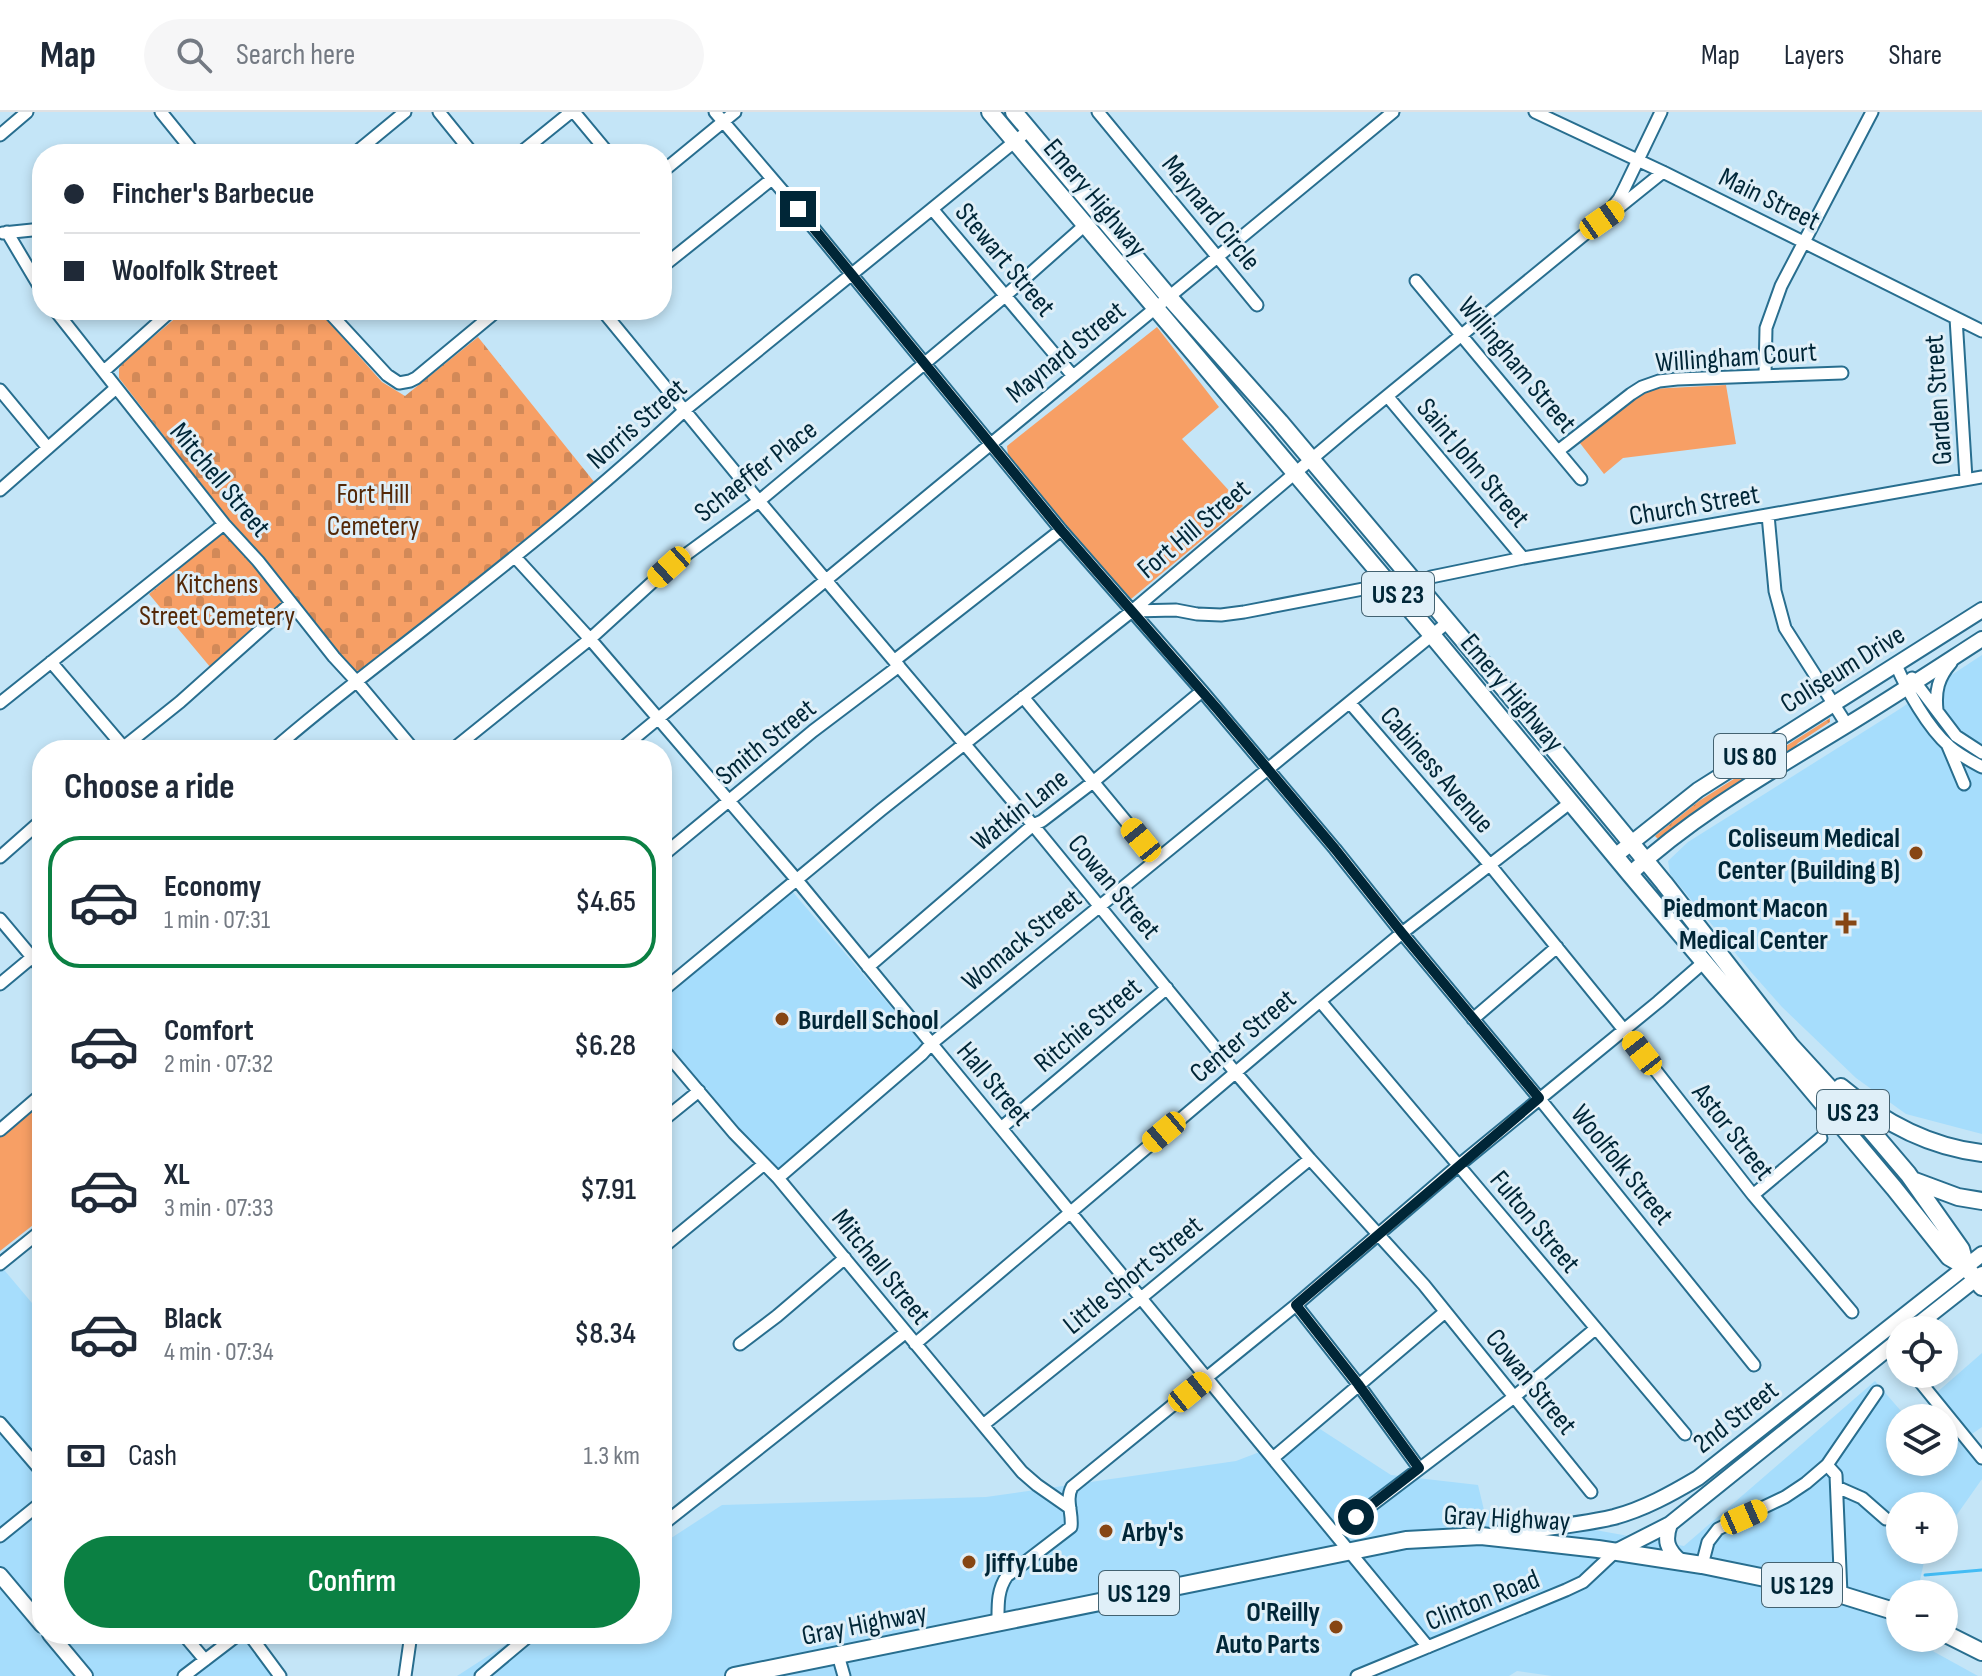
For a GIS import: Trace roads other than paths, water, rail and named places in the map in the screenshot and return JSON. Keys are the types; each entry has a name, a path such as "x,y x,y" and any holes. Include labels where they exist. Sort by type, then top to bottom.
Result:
{"highway":[{"name":"Emery Highway","path":"990,112 1085,225 1311,460 1645,860 1790,1045 1868,1127 1913,1180 1961,1249 1976,1277"},
{"name":"Emery Highway","path":"1014,112 1296,473 1949,1257 1976,1277"},
{"path":"1790,1045 1845,1091 1900,1129 1950,1147 1982,1153"},
{"path":"1874,1166 1949,1194 1982,1201"},
{"name":"Gray Highway","path":"734,1676 1406,1540 1481,1536 1680,1561 1841,1594 1886,1608"},
{"path":"1958,1640 1982,1652"}],"main road":[{"name":"Coliseum Drive","path":"1615,856 1698,790 1982,610"},
{"name":"Coliseum Drive","path":"1630,874 1721,801 1982,639"},
{"name":"2nd Street","path":"1928,1316 1976,1277 1982,1254"},
{"name":"2nd Street","path":"1481,1536 1615,1517 1673,1493 1976,1277"},
{"name":"2nd Street","path":"1615,1552 1670,1524 1886,1350"},
{"path":"1670,1524 1666,1536 1668,1546 1680,1561"},
{"path":"0,1575 32,1613"},
{"path":"58,1644 85,1676"}],"street":[{"path":"0,135 27,112"},
{"path":"161,112 187,144"},
{"path":"366,144 405,112"},
{"path":"439,112 465,144"},
{"path":"532,144 572,112 600,144"},
{"path":"672,162 719,117 735,112"},
{"name":"Maynard Circle","path":"1098,112 1257,305"},
{"name":"Maynard Street","path":"632,740 1393,112"},
{"name":"Main Street","path":"1535,112 1663,172 1982,331"},
{"name":"Fort Hill Street","path":"1602,220 1619,199 1661,112"},
{"path":"1765,375 1765,339 1781,286 1872,112"},
{"name":"Woolfolk Street","path":"719,117 1061,530 1335,849 1754,1365"},
{"name":"Norris Street","path":"284,740 515,557 686,409 1029,130"},
{"name":"Fort Hill Street","path":"672,983 964,743 1132,611 1663,172"},
{"path":"672,259 772,179"},
{"name":"Stewart Street","path":"933,210 1073,376"},
{"name":"Schaeffer Place","path":"464,740 590,639 669,567 759,501 1005,296 1085,225"},
{"path":"32,230 4,233 32,276"},
{"name":"Willingham Street","path":"1416,281 1581,479"},
{"name":"Garden Street","path":"1956,318 1966,479"},
{"name":"Mitchell Street","path":"63,320 224,524 406,740"},
{"path":"104,371 161,320"},
{"path":"336,320 395,382 404,383 416,378 486,320"},
{"name":"Cowan Street","path":"612,320 759,501 1033,825 1235,1072 1445,1312 1591,1492"},
{"name":"Willingham Court","path":"1558,451 1618,403 1642,387 1659,381 1842,373"},
{"path":"0,490 116,388"},
{"path":"0,390 48,448"},
{"name":"Saint John Street","path":"1388,397 1523,558"},
{"name":"Church Street","path":"1417,586 1431,577 1523,558 1982,477"},
{"path":"1768,515 1775,591 1785,628 1847,725"},
{"path":"0,703 224,524"},
{"name":"Smith Street","path":"672,848 1061,530"},
{"name":"Hall Street","path":"515,557 590,639 796,879 1428,1647"},
{"path":"1132,611 1232,613 1389,584"},
{"path":"1155,592 1163,603 1176,610"},
{"path":"134,740 291,603"},
{"name":"Womack Street","path":"778,1178 931,1044 1448,622"},
{"path":"1937,710 1939,679 1959,654"},
{"path":"51,662 116,740"},
{"path":"1896,665 1956,736 1982,753"},
{"path":"1911,684 1939,735 1948,745 1982,767"},
{"name":"Watkin Lane","path":"868,967 1033,825 1093,782 1202,691"},
{"path":"1023,697 1157,859"},
{"name":"Cabiness Avenue","path":"1350,703 1490,865"},
{"path":"1948,745 1964,784"},
{"name":"Center Street","path":"915,1344 1402,933 1571,802"},
{"path":"0,857 32,829"},
{"name":"Astor Street","path":"1490,865 1753,1195 1852,1312"},
{"path":"0,919 32,958 0,984"},
{"path":"1473,1019 1557,947"},
{"path":"998,1623 1001,1583 1017,1567 1071,1527 1067,1496 1072,1487 1296,1305 1704,962"},
{"name":"Ritchie Street","path":"1001,1128 1167,988"},
{"name":"Fulton Street","path":"1320,1001 1685,1434"},
{"name":"Mitchell Street","path":"672,1060 734,1133 778,1178 1022,1472 1070,1508"},
{"path":"672,1113 699,1091"},
{"path":"0,1130 32,1103"},
{"path":"1753,1195 1821,1138"},
{"name":"Little Short Street","path":"983,1425 1310,1159"},
{"path":"672,1240 764,1164"},
{"path":"0,1264 32,1238"},
{"path":"740,1344 845,1258"},
{"path":"1296,1305 1419,1468"},
{"path":"1273,1458 1445,1312"},
{"path":"1335,1533 1514,1397 1595,1329"},
{"path":"672,1517 905,1333"},
{"path":"1925,1388 1982,1458"},
{"path":"1702,1565 1708,1542 1718,1529 1785,1497 1827,1465 1877,1392"},
{"path":"0,1423 32,1460"},
{"path":"1827,1465 1836,1475 1841,1594"},
{"path":"1837,1487 1862,1498 1886,1519"},
{"path":"0,1536 32,1510"},
{"name":"Clinton Road","path":"1357,1676 1583,1582 1615,1552"},
{"path":"191,1644 205,1660"},
{"path":"184,1676 226,1644"},
{"path":"256,1644 280,1676"},
{"path":"405,1676 410,1644"},
{"path":"481,1676 519,1644"},
{"path":"838,1655 844,1676"}],"waterway":[{"path":"1925,1575 1982,1570"}],"place":[{"name":"Coliseum Medical Center (Building B)","path":"1916,853"},
{"name":"Piedmont Macon Medical Center","path":"1846,923"},
{"name":"Burdell School","path":"782,1019"},
{"name":"Arby's","path":"1106,1531"},
{"name":"Jiffy Lube","path":"969,1562"},
{"name":"O'Reilly Auto Parts","path":"1336,1627"}],"park label":[{"name":"Fort Hill Cemetery","path":"373,509"},
{"name":"Kitchens Street Cemetery","path":"217,599"}]}
